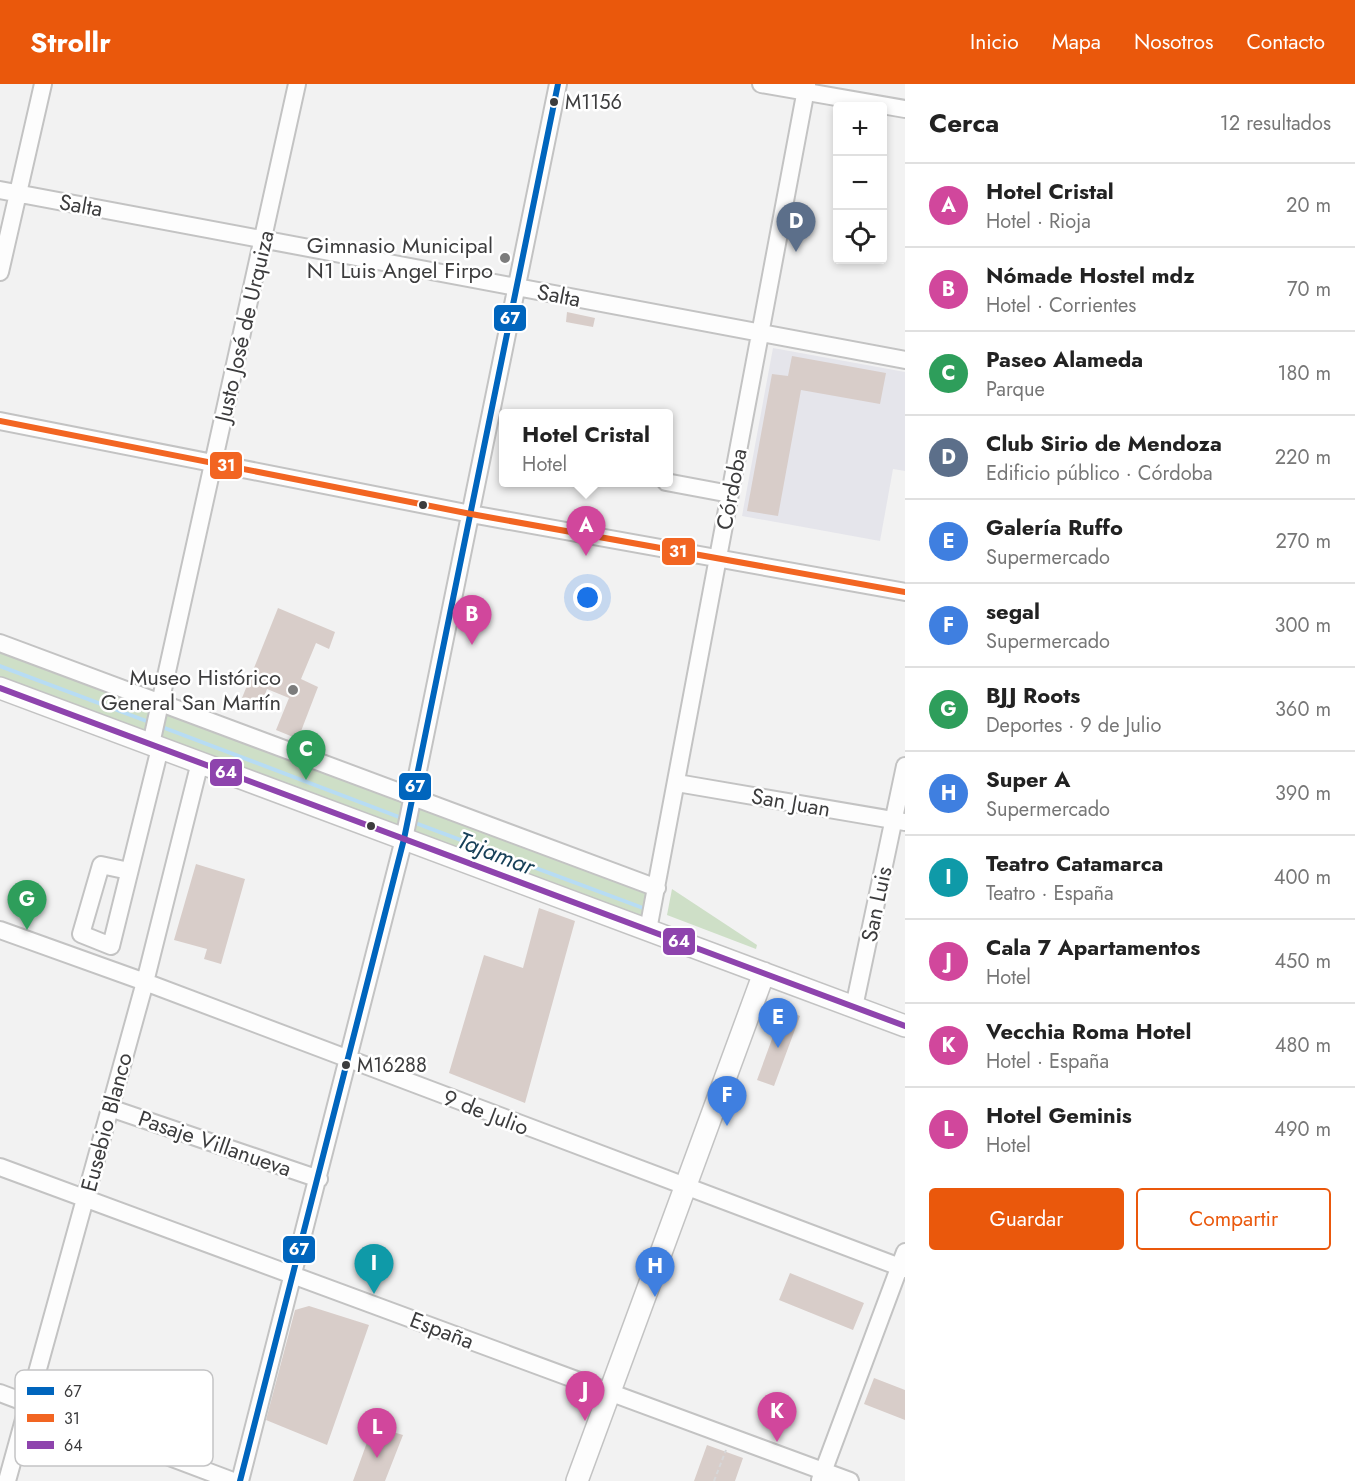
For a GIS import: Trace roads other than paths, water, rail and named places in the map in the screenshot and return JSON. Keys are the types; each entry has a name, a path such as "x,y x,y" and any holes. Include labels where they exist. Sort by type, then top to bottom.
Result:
{"main road":[{"path":"0,688 905,1026"},
{"path":"578,1481 764,973"}],"street":[{"path":"0,272 43,84"},
{"name":"Justo José de Urquiza","path":"129,871 101,864 81,934 111,946 129,871 155,746 160,702 297,84"},
{"path":"240,1481 404,839 558,84"},
{"path":"761,84 806,88 905,110"},
{"name":"Córdoba","path":"648,930 806,88"},
{"name":"Salta","path":"0,190 905,360"},
{"path":"0,421 471,514 905,592"},
{"path":"673,484 730,494"},
{"path":"0,643 657,888"},
{"name":"Eusebio Blanco","path":"38,1370 145,982 200,762"},
{"name":"San Luis","path":"854,1007 899,821 905,766"},
{"name":"San Juan","path":"677,783 899,821"},
{"name":"9 de Julio","path":"0,930 145,982 686,1187 903,1262"},
{"name":"Pasaje Villanueva","path":"110,1108 319,1179"},
{"name":"España","path":"0,1167 730,1437 822,1476 850,1481"},
{"path":"822,1476 903,1262"},
{"path":"0,1393 15,1399"},
{"name":"Eusebio Blanco","path":"7,1481 15,1453"},
{"path":"193,1466 233,1481"}],"waterway":[{"name":"Tajamar","path":"0,666 149,722"},
{"name":"Tajamar","path":"162,727 399,817"},
{"name":"Tajamar","path":"418,824 643,908"}],"place":[{"name":"M1156","path":"554,102"},
{"name":"Club Sirio de Mendoza","path":"796,252"},
{"name":"Gimnasio Municipal N1 Luis Angel Firpo","path":"505,258"},
{"name":"Hotel Cristal","path":"586,556"},
{"name":"Nómade Hostel mdz","path":"472,645"},
{"name":"Museo Histórico General San Martín","path":"293,690"},
{"name":"Paseo Alameda","path":"306,780"},
{"name":"BJJ Roots","path":"27,930"},
{"name":"Galería Ruffo","path":"778,1048"},
{"name":"M16288","path":"346,1065"},
{"name":"segal","path":"727,1126"},
{"name":"Teatro Catamarca","path":"374,1294"},
{"name":"Super A","path":"655,1297"},
{"name":"Cala 7 Apartamentos","path":"585,1421"},
{"name":"Vecchia Roma Hotel","path":"777,1442"},
{"name":"Hotel Geminis","path":"377,1458"}]}
